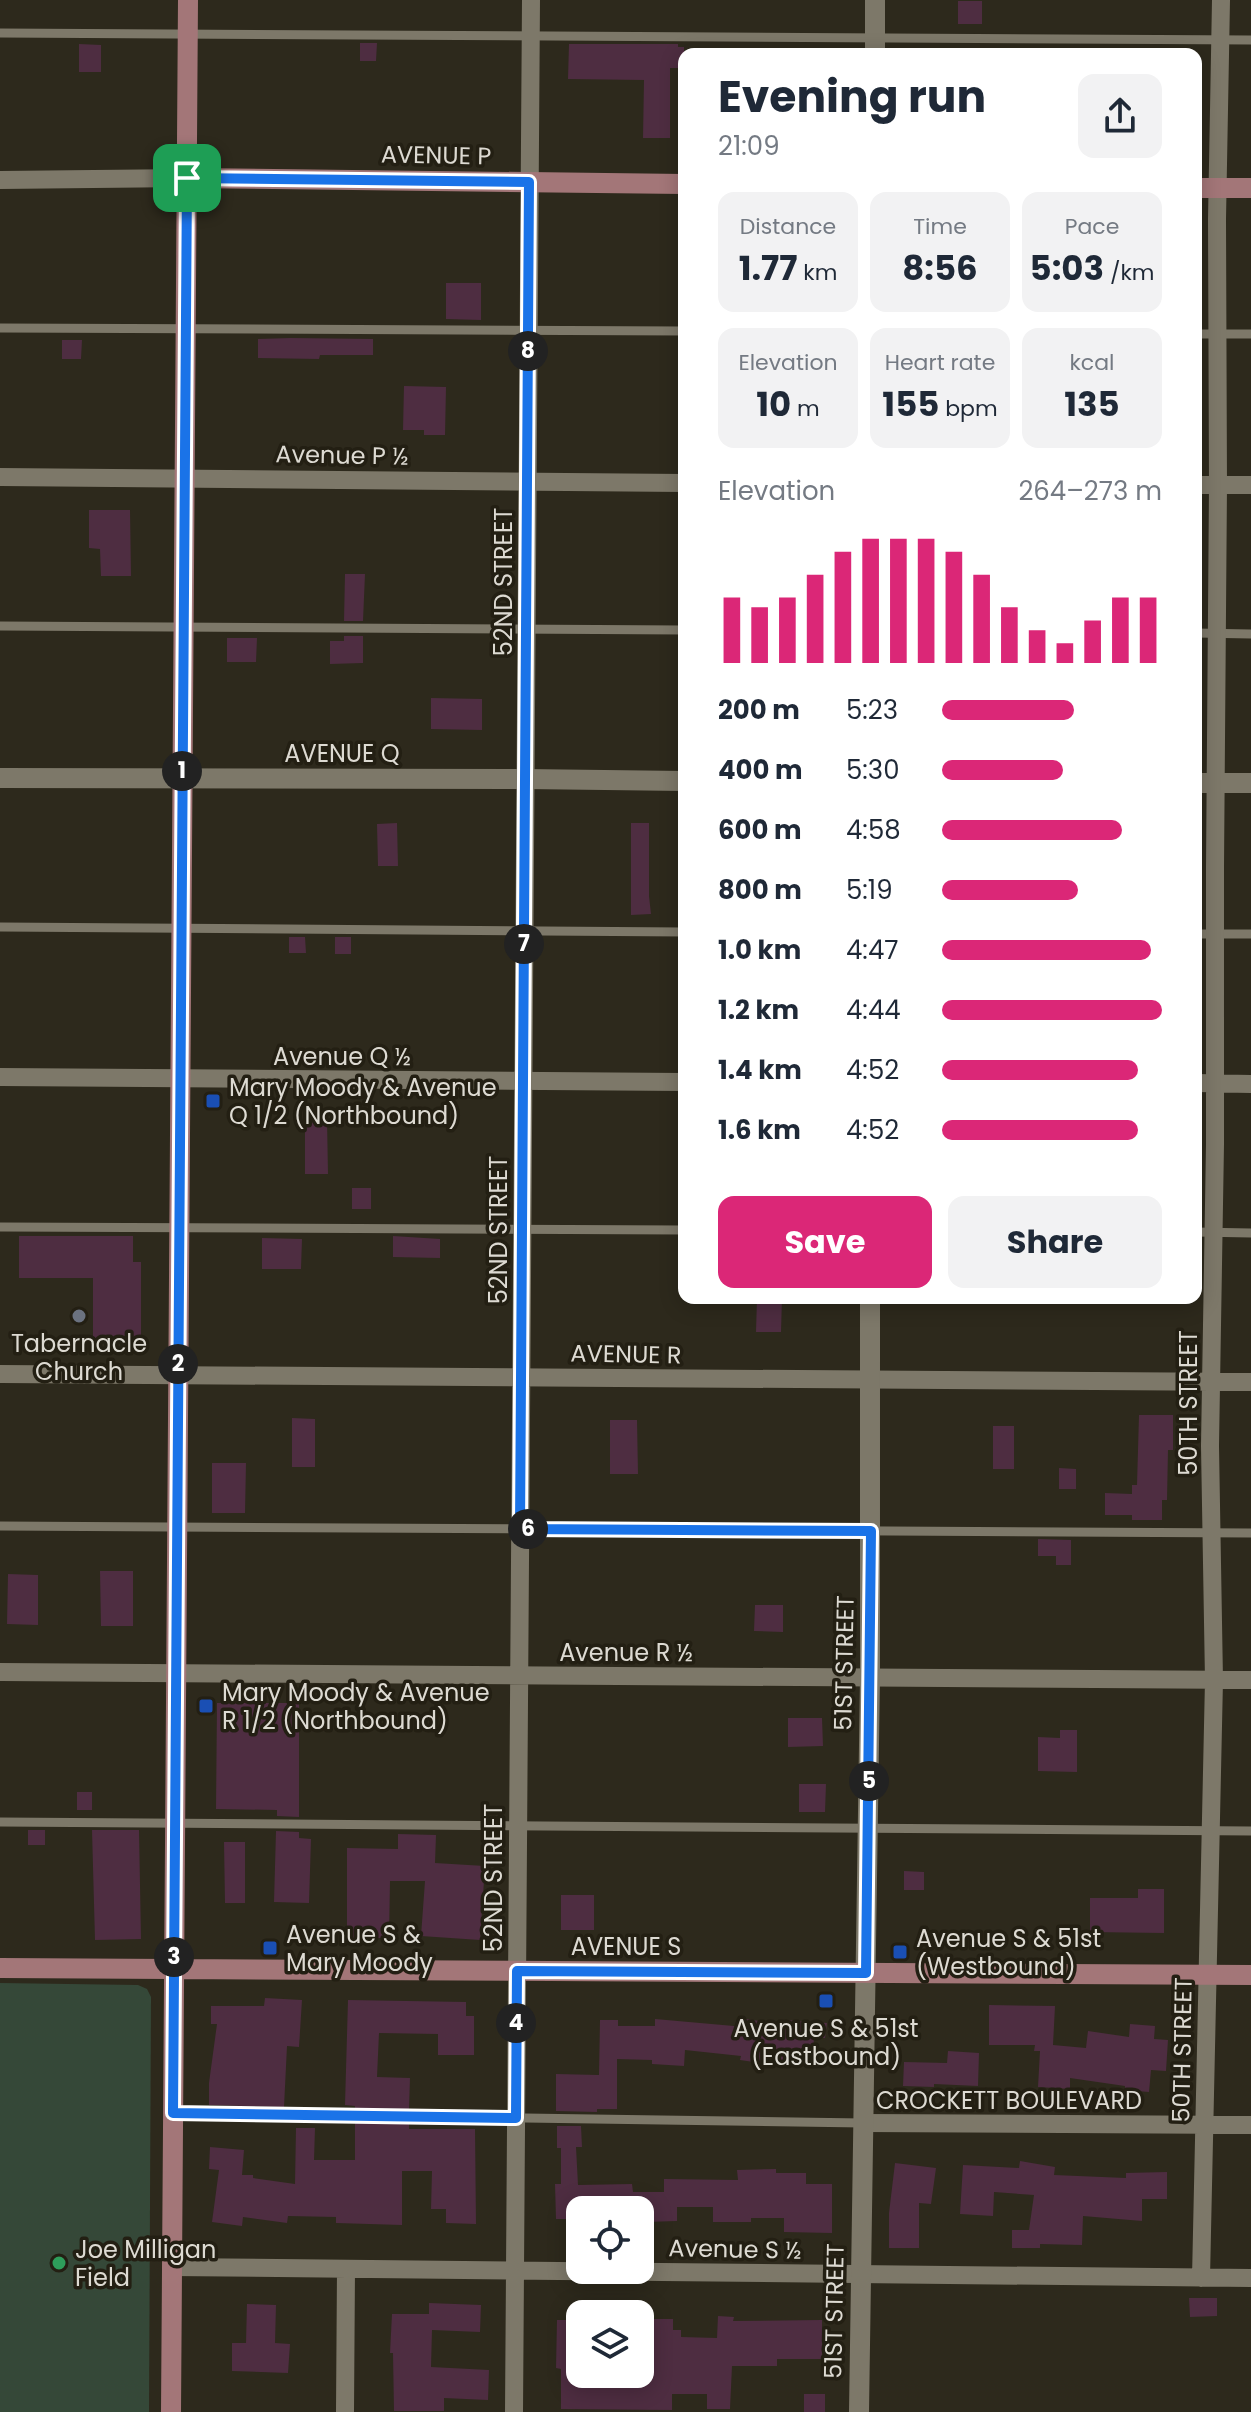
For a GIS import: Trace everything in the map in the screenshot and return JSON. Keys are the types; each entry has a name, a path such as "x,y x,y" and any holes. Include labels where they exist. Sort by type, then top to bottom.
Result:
{"main road":[{"path":"171,2412 188,0"},
{"name":"AVENUE P","path":"187,178 678,184"},
{"path":"1206,188 1251,188"},
{"name":"AVENUE S","path":"0,1968 1251,1975"}],"street":[{"name":"52ND STREET","path":"514,2412 531,0"},
{"path":"875,0 875,46"},
{"name":"50TH STREET","path":"1201,2278 1214,1680 1211,1382 1205,1232 1206,783 1217,634 1218,485 1216,334 1206,188 1221,0"},
{"path":"0,180 187,178"},
{"name":"Avenue P ½","path":"0,477 678,483"},
{"path":"1202,485 1251,485"},
{"name":"AVENUE Q","path":"0,778 678,781"},
{"path":"1206,783 1251,783"},
{"name":"Avenue Q ½","path":"0,1077 678,1082"},
{"path":"1205,1083 1251,1084"},
{"name":"51ST STREET","path":"859,2412 870,1678 870,1304"},
{"name":"AVENUE R","path":"0,1374 1251,1382"},
{"name":"Avenue R ½","path":"0,1672 1251,1680"},
{"name":"CROCKETT BOULEVARD","path":"863,2123 1251,2125"},
{"name":"Avenue S ½","path":"171,2267 1251,2278"},
{"path":"345,2412 346,2269"}],"lane":[{"path":"0,33 530,36 875,46 1251,40"},
{"path":"0,328 678,331"},
{"path":"1202,334 1251,334"},
{"path":"0,626 678,630"},
{"path":"1202,633 1251,634"},
{"path":"0,927 678,932"},
{"path":"1205,934 1251,934"},
{"path":"0,1227 678,1230"},
{"path":"1205,1232 1251,1233"},
{"path":"0,1526 1251,1533"},
{"path":"0,1822 1251,1831"},
{"path":"173,2113 863,2123"}],"green space":[{"path":"0,1983 138,1985 147,1989 151,1997 149,2412 0,2412"}],"building":[{"path":"958,1 982,1 982,24 958,24"},
{"path":"360,43 377,43 376,61 360,61"},
{"path":"79,44 101,45 101,72 79,72"},
{"path":"569,44 678,44 678,47 684,47 678,48 678,68 670,68 670,138 643,138 644,80 568,79"},
{"path":"446,283 481,283 481,320 446,319"},
{"path":"258,339 373,339 373,355 320,355 319,359 258,358"},
{"path":"62,340 82,340 81,359 62,359"},
{"path":"404,386 446,387 445,435 424,435 424,430 403,430"},
{"path":"89,510 130,510 131,576 101,576 100,549 89,548"},
{"path":"345,574 365,574 363,621 344,621"},
{"path":"344,636 363,636 363,663 330,664 330,641 344,641"},
{"path":"227,638 257,638 256,662 227,662"},
{"path":"431,698 482,699 482,730 431,729"},
{"path":"397,823 398,866 378,866 377,824"},
{"path":"631,823 649,823 651,914 631,915"},
{"path":"289,937 305,937 306,953 289,953"},
{"path":"335,937 351,937 351,954 335,954"},
{"path":"305,1119 327,1119 328,1174 305,1174"},
{"path":"352,1188 371,1188 371,1209 352,1209"},
{"path":"19,1236 133,1236 133,1262 141,1262 141,1339 93,1338 93,1278 19,1278"},
{"path":"393,1236 440,1239 440,1258 393,1257"},
{"path":"262,1238 302,1239 301,1269 262,1269"},
{"path":"757,1304 782,1304 781,1332 756,1332"},
{"path":"1139,1415 1173,1415 1173,1450 1168,1450 1167,1500 1162,1500 1162,1520 1132,1520 1132,1515 1105,1515 1105,1493 1132,1494 1132,1485 1137,1485"},
{"path":"292,1418 315,1419 315,1467 292,1467"},
{"path":"610,1420 637,1420 638,1474 610,1474"},
{"path":"993,1426 1014,1426 1014,1469 993,1469"},
{"path":"212,1463 246,1463 245,1513 212,1513"},
{"path":"1059,1468 1076,1469 1076,1489 1059,1489"},
{"path":"1038,1539 1071,1540 1071,1565 1056,1565 1056,1556 1038,1556"},
{"path":"100,1571 133,1571 133,1626 101,1626"},
{"path":"8,1574 38,1575 38,1625 7,1624"},
{"path":"755,1605 783,1605 783,1632 754,1631"},
{"path":"217,1703 299,1703 299,1817 277,1816 277,1810 216,1809"},
{"path":"788,1718 822,1718 823,1746 788,1747"},
{"path":"1060,1730 1077,1730 1077,1772 1038,1771 1038,1737 1060,1738"},
{"path":"799,1784 826,1784 825,1812 799,1812"},
{"path":"77,1792 92,1792 92,1810 77,1810"},
{"path":"28,1830 45,1830 45,1845 28,1845"},
{"path":"92,1830 139,1830 141,1939 95,1940"},
{"path":"276,1831 299,1832 299,1838 311,1839 309,1903 274,1902"},
{"path":"398,1834 436,1835 435,1863 485,1866 480,1940 421,1936 425,1881 390,1881 389,1938 347,1938 347,1848 398,1849"},
{"path":"224,1842 245,1842 245,1903 225,1903"},
{"path":"904,1871 924,1872 924,1890 904,1890"},
{"path":"1138,1889 1164,1889 1164,1933 1090,1932 1090,1898 1138,1898"},
{"path":"561,1895 594,1895 594,1930 561,1930"},
{"path":"265,1998 302,2000 299,2047 287,2046 284,2107 209,2105 217,2024 211,2024 211,2006 264,2006"},
{"path":"348,2000 466,2002 466,2016 474,2016 474,2055 438,2055 438,2034 379,2033 377,2077 410,2078 409,2109 345,2105"},
{"path":"989,2005 1055,2006 1053,2045 1086,2048 1088,2031 1129,2037 1130,2024 1155,2026 1154,2039 1168,2040 1166,2071 1151,2070 1149,2092 1070,2078 1070,2089 1038,2087 1040,2051 1034,2051 1035,2045 989,2045"},
{"path":"655,2019 745,2027 746,2019 785,2025 785,2020 827,2023 825,2038 814,2038 812,2066 768,2064 740,2060 741,2056 685,2050 684,2066 652,2064 652,2060 617,2059 617,2109 556,2111 556,2074 599,2075 600,2020 618,2020 618,2026 655,2026"},
{"path":"948,2051 979,2053 978,2086 903,2086 904,2062 947,2063"},
{"path":"355,2123 409,2124 409,2129 475,2129 476,2224 446,2223 446,2209 431,2209 432,2171 402,2171 402,2225 336,2223 336,2217 288,2216 287,2223 243,2217 242,2226 212,2222 219,2170 209,2169 210,2147 244,2150 242,2175 295,2184 296,2128 315,2128 314,2160 355,2160"},
{"path":"557,2126 581,2126 582,2147 576,2147 578,2185 632,2184 633,2192 664,2192 664,2179 738,2180 737,2170 776,2169 776,2173 806,2173 806,2184 832,2184 832,2233 784,2232 784,2218 713,2222 713,2207 677,2207 677,2221 654,2222 654,2196 566,2196 566,2219 556,2219 555,2184 561,2184 561,2148 557,2148"},
{"path":"1020,2161 1055,2167 1054,2175 1126,2178 1126,2173 1167,2172 1167,2199 1142,2199 1142,2221 1083,2216 1082,2245 1040,2244 1040,2248 1012,2248 1012,2230 1029,2230 1034,2195 994,2192 993,2216 960,2214 963,2165 1019,2168"},
{"path":"895,2163 936,2168 931,2204 919,2203 919,2248 889,2248 889,2213"},
{"path":"1189,2298 1217,2298 1217,2316 1190,2317"},
{"path":"429,2303 481,2305 480,2332 432,2330 431,2367 489,2370 488,2400 444,2398 444,2411 394,2411 393,2353 390,2353 392,2314 429,2314"},
{"path":"247,2304 276,2305 275,2343 290,2344 288,2373 232,2371 232,2343 246,2343"},
{"path":"718,2316 734,2317 733,2321 822,2320 822,2359 777,2359 777,2366 732,2366 730,2409 707,2409 707,2394 672,2394 672,2410 561,2409 561,2369 556,2368 557,2320 566,2320 566,2388 654,2388 654,2319 673,2319 673,2330 681,2330 681,2337 717,2338"},
{"path":"804,2394 825,2394 825,2412 804,2412"}],"place":[{"name":"Mary Moody & Avenue Q 1/2 (Northbound)","path":"213,1101"},
{"name":"Tabernacle Church","path":"79,1316"},
{"name":"Mary Moody & Avenue R 1/2 (Northbound)","path":"206,1706"},
{"name":"Avenue S & Mary Moody","path":"270,1948"},
{"name":"Avenue S & 51st (Westbound)","path":"900,1952"},
{"name":"Avenue S & 51st (Eastbound)","path":"826,2001"},
{"name":"Joe Milligan Field","path":"59,2263"}],"route":[{"path":"187,178 529,182 520,1529 871,1531 866,1973 517,1971 516,2118 173,2113 187,178"}]}
